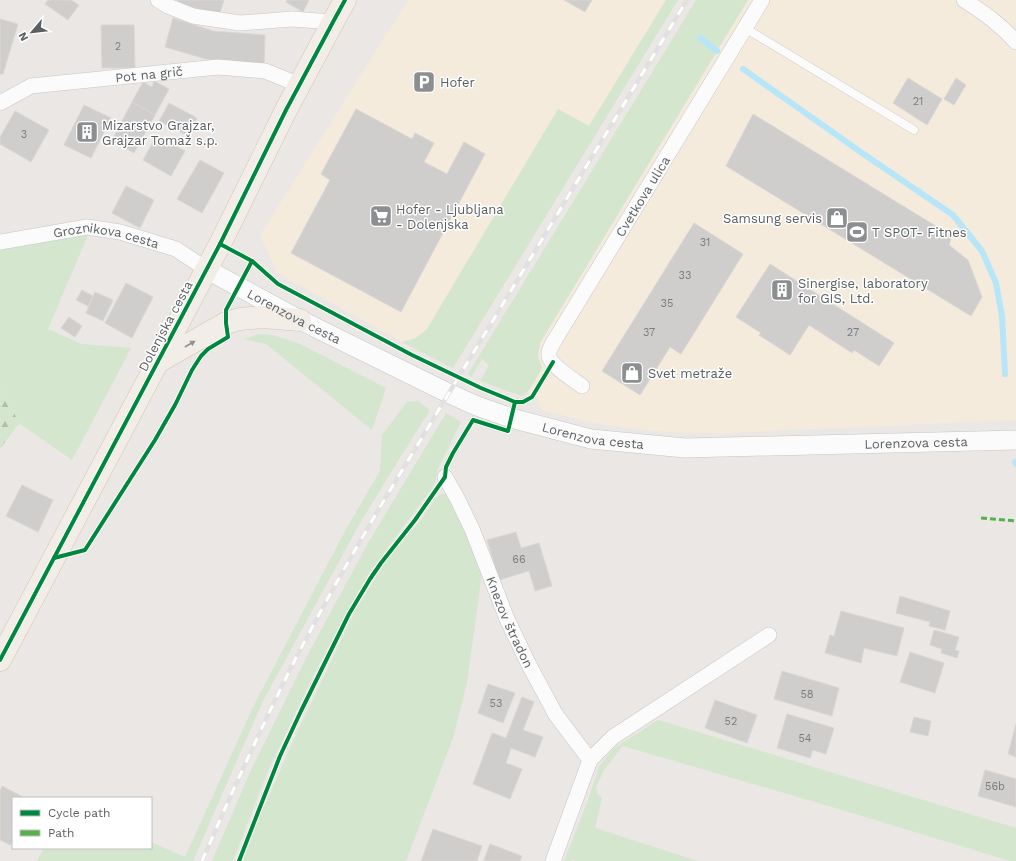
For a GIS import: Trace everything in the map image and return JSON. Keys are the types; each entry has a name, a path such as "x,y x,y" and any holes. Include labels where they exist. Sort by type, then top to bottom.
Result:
{"main road":[{"name":"Dolenjska cesta","path":"0,660 220,244 300,84 345,0"},
{"path":"156,364 226,323 240,319 263,318 300,320"}],"street":[{"path":"158,0 168,6 193,16 240,23 292,19 333,22"},
{"name":"Cvetkova ulica","path":"582,386 560,370 549,357 556,338 762,0"},
{"path":"964,0 984,12 1005,30 1016,42"},
{"name":"Pot na grič","path":"0,103 31,86 218,68 265,71 300,84"},
{"name":"Groznikova cesta","path":"0,242 88,227 120,232 176,249 206,269"},
{"name":"Lorenzova cesta","path":"206,269 300,320 477,406 511,418 591,439 685,448 1016,440"},
{"name":"Knezov štradon","path":"445,477 472,528 507,619 529,665 556,715 590,760"},
{"path":"553,861 590,760 613,737 769,635"}],"lane":[{"path":"745,28 914,130"}],"shaded area":[{"path":"408,0 666,0 589,126 558,109 427,329 416,338 402,342 277,273 260,235"},
{"path":"748,0 1016,0 1016,420 722,433 685,433 642,430 590,422 545,411 538,406 537,399 528,392 542,368 538,356 540,343"}],"green space":[{"path":"666,0 678,0 453,368 402,342 416,338 427,329 558,109 589,126"},
{"path":"696,0 748,0 540,343 538,356 542,368 533,384 524,395 521,396 480,381 489,365 482,359 471,377 468,374"},
{"path":"88,235 48,329 82,344 131,348 72,460 19,423 0,385 0,248"},
{"path":"258,334 272,335 298,343 386,388 372,430 266,344 244,339"},
{"path":"0,385 19,423 0,449"},
{"path":"418,401 430,410 360,523 263,701 193,861 37,861 43,849 152,849 152,842 185,857 254,705 345,531 380,471 382,435 407,402"},
{"path":"446,413 461,422 438,469 434,485 369,573 343,619 313,676 267,773 233,861 212,861 251,770 307,656 368,543"},
{"path":"441,494 447,494 482,570 467,683 453,738 406,861 243,861 253,832 294,739 356,609 388,558 420,521 436,498"},
{"path":"658,720 1016,828 1016,861 1010,861 623,746 604,770 596,787 598,794 602,798 595,828 698,861 564,861 588,800 599,767 613,749"}],"building":[{"path":"48,0 71,0 79,5 68,20 45,4"},
{"path":"177,0 224,0 219,16 177,2"},
{"path":"287,0 309,0 303,12 286,2"},
{"path":"564,0 592,0 585,12"},
{"path":"173,18 213,31 265,35 264,66 206,59 165,47"},
{"path":"0,19 18,24 3,74 0,74"},
{"path":"101,25 134,25 135,68 102,68"},
{"path":"908,78 942,99 927,125 893,103"},
{"path":"956,78 966,85 954,105 944,99"},
{"path":"154,81 169,89 155,115 132,102 143,82 152,87"},
{"path":"132,102 155,115 134,153 112,140"},
{"path":"169,103 197,118 188,136 159,121"},
{"name":"Mizarstvo Grajzar, Grajzar Tomaž s.p.","path":"84,105 111,118 91,158 64,145"},
{"name":"Hofer - Ljubljana - Dolenjska","path":"356,109 412,139 415,133 434,143 424,162 447,174 464,142 485,154 401,312 291,253 330,180 321,174"},
{"path":"15,111 49,130 31,162 0,144 0,137"},
{"path":"753,114 952,236 949,245 968,260 982,297 971,316 726,166"},
{"path":"157,135 185,151 171,176 143,160"},
{"path":"200,160 224,173 202,213 177,199"},
{"path":"126,186 154,200 140,228 112,213"},
{"path":"694,223 743,254 681,354 670,347 640,395 602,371"},
{"name":"Sinergise, laboratory for GIS, Ltd.","path":"770,264 894,343 879,366 854,350 852,353 809,325 790,355 759,335 761,333 736,317"},
{"path":"126,283 153,297 132,338 105,323"},
{"path":"82,290 93,296 88,306 76,300"},
{"path":"95,292 113,300 103,321 86,313"},
{"path":"69,317 82,326 75,337 61,328"},
{"path":"22,485 53,500 38,532 6,516"},
{"path":"516,532 521,548 539,543 552,586 535,591 529,571 499,580 487,540"},
{"path":"900,596 950,611 945,630 929,626 930,622 896,613"},
{"path":"841,611 904,628 897,656 864,648 861,663 825,653 830,635 834,636"},
{"path":"934,630 959,637 955,650 959,651 957,658 941,653 942,649 930,645"},
{"path":"910,652 944,663 935,693 900,682"},
{"path":"782,671 839,688 832,716 774,699"},
{"path":"488,684 515,693 503,723 478,713"},
{"path":"522,697 534,702 523,730 543,737 535,757 511,748 506,763 522,769 510,799 473,784 492,733 506,738"},
{"path":"715,700 757,715 747,743 705,728"},
{"path":"787,714 834,728 826,754 813,750 810,758 777,748"},
{"path":"914,717 931,721 928,736 910,732"},
{"path":"1016,724 1016,757 1008,754"},
{"path":"985,770 1016,779 1016,807 978,796"},
{"path":"2,786 23,797 12,797 12,842 10,845 0,840 0,791"},
{"path":"433,829 482,846 477,861 421,861"},
{"path":"490,844 522,856 520,861 484,860"}],"waterway":[{"path":"700,38 717,51"},
{"path":"743,69 953,215 982,251 996,283 1002,316 1005,374"}],"railway":[{"path":"202,861 284,682 346,566 386,497 687,0"}],"marked path":[{"path":"981,518 1016,521"}],"cycle path":[{"path":"0,660 220,244 286,110 345,0"},
{"path":"220,244 252,261 278,284 412,355 481,388 515,402 523,402 532,397 553,362"},
{"path":"54,558 85,550 155,440 201,356 208,349 228,337 226,310 252,261"},
{"path":"239,861 280,756 349,614 370,579 415,520 445,477 446,467 473,420 508,431 515,402"}],"place":[{"name":"Hofer","path":"424,82"},
{"name":"Mizarstvo Grajzar, Grajzar Tomaž s.p.","path":"87,132"},
{"name":"Hofer - Ljubljana - Dolenjska","path":"381,216"},
{"name":"Samsung servis","path":"837,218"},
{"name":"T SPOT- Fitnes","path":"857,232"},
{"name":"Sinergise, laboratory for GIS, Ltd.","path":"782,290"},
{"name":"Svet metraže","path":"632,373"}]}
